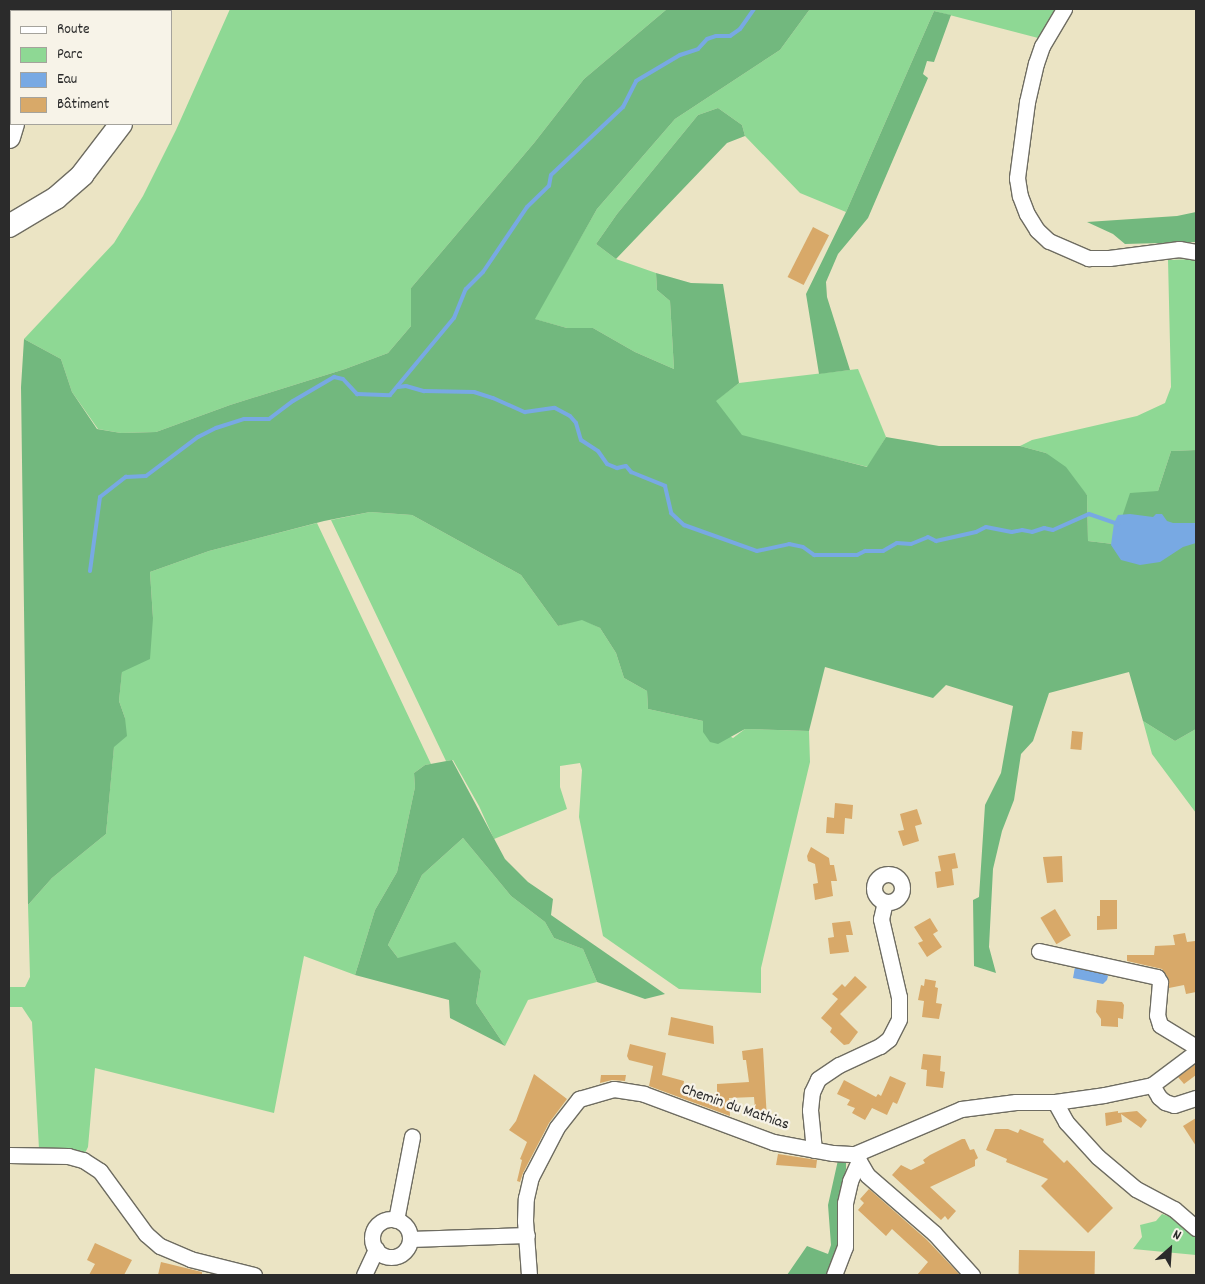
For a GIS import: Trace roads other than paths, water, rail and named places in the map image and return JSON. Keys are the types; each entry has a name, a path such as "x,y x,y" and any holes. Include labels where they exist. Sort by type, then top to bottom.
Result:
{"highway":[{"path":"14,223 56,198 82,175 119,125"}],"street":[{"path":"1064,9 1039,54 1027,102 1017,178 1020,196 1027,214 1037,230 1049,241 1088,258 1109,258 1179,249 1196,252"},
{"path":"814,1150 810,1110 812,1092 818,1079 839,1064 880,1046 888,1039 899,1019 899,997 881,920 885,902"},
{"path":"1039,952 1157,977 1160,982 1157,1015 1160,1025 1196,1048"},
{"name":"Chemin du Mathias","path":"529,1275 526,1198 531,1177 557,1126 579,1099 614,1088 644,1094 773,1142 857,1158 961,1109 1016,1102 1055,1102 1104,1095 1152,1085 1196,1052"},
{"path":"1152,1085 1159,1097 1165,1102 1174,1104 1196,1098"},
{"path":"1055,1102 1066,1122 1098,1157 1136,1188 1174,1209 1196,1228"},
{"path":"396,1220 412,1137"},
{"path":"9,1155 68,1156 84,1160 100,1171 146,1234 160,1246 190,1259 254,1275"},
{"path":"834,1275 845,1247 845,1203 857,1158"},
{"path":"857,1158 867,1175 934,1233 972,1275"},
{"path":"396,1220 406,1227 410,1238 407,1250 397,1256 386,1256 376,1249 373,1244 374,1231 383,1222 396,1220"},
{"path":"410,1238 526,1235"},
{"path":"364,1275 376,1249"}],"water":[{"path":"1130,514 1153,517 1156,514 1162,514 1167,521 1173,523 1196,523 1196,543 1183,547 1160,562 1140,565 1121,560 1111,545 1114,523 1118,515"},
{"path":"1075,967 1105,973 1108,976 1107,980 1103,984 1073,978"}],"waterway":[{"path":"90,571 100,497 126,477 146,476 198,437 216,428 244,419 269,419 293,401 334,377 343,379 357,394 390,395 454,318 466,289 483,272 527,207 549,186 551,175 623,107 636,81 680,55 698,49 707,39 716,36 730,36 740,29 754,9"},
{"path":"398,387 406,386 424,391 474,392 525,412 555,408 570,416 576,423 581,440 598,451 607,464 617,468 626,466 631,472 665,486 671,513 684,525 757,551 789,544 803,547 814,555 857,555 865,551 883,551 897,543 911,544 928,537 936,541 976,532 986,527 1012,532 1022,530 1032,532 1044,528 1053,530 1089,514 1118,524"}]}
